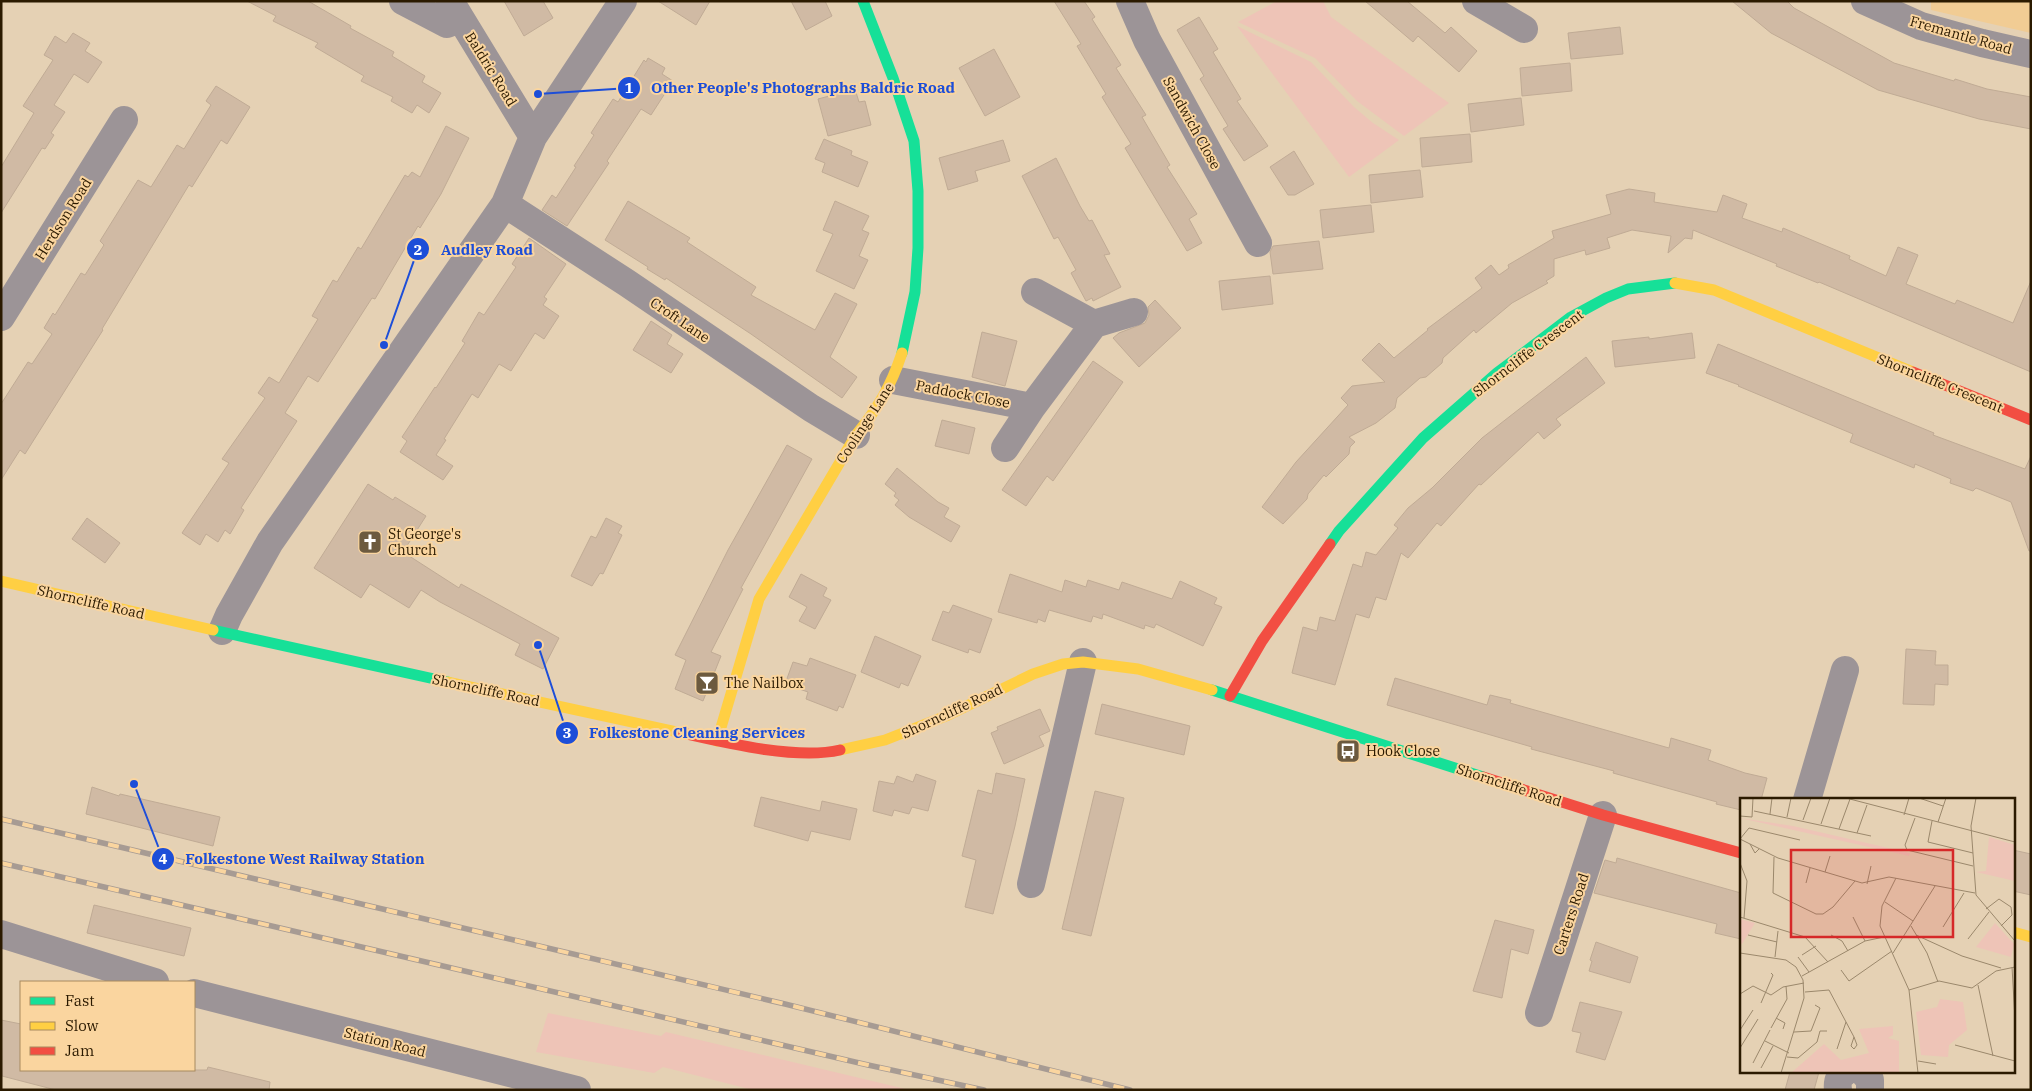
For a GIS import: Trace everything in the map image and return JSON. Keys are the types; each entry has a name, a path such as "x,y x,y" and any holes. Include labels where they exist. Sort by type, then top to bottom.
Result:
{"street":[{"path":"403,1 447,24 455,10"},
{"path":"222,631 270,542 505,204 533,137 623,1"},
{"name":"Sandwich Close","path":"1130,1 1148,40 1258,243"},
{"path":"1476,1 1524,29"},
{"name":"Fremantle Road","path":"1865,1 1921,26 2031,54"},
{"name":"Coolinge Lane","path":"717,741 759,599 856,435 875,412 893,380 906,340 915,292 918,248 918,191 914,141 867,2"},
{"name":"Baldric Road","path":"455,10 533,137"},
{"name":"Herdson Road","path":"1,317 124,120"},
{"name":"Croft Lane","path":"505,204 635,289 810,408 856,435"},
{"name":"Shorncliffe Crescent","path":"1230,696 1262,641 1339,531 1423,438 1497,373 1571,317 1606,298 1628,289 1671,283 1714,290 2031,420"},
{"path":"1035,292 1094,324 1134,312"},
{"name":"Paddock Close","path":"1005,448 1032,407 1094,324"},
{"name":"Paddock Close","path":"893,380 1032,407"},
{"name":"Shorncliffe Road","path":"1,582 717,741 797,753 824,754 856,748 915,730 1033,674 1063,664 1083,662 1138,669 1230,696 1603,815 1740,853"},
{"path":"1030,884 1083,662"},
{"path":"1808,798 1845,670"},
{"name":"Carters Road","path":"1539,1013 1603,815"},
{"path":"2014,932 2031,937"},
{"path":"1,934 152,981"},
{"name":"Station Road","path":"195,993 577,1090"},
{"path":"1838,1090 1837,1083 1842,1074"},
{"path":"1866,1074 1870,1080 1870,1090"}],"shaded area":[{"path":"1277,1 1323,1 1331,17 1449,103 1404,136 1357,101 1315,58 1238,22"},
{"path":"1931,1 2031,1 2031,33 1931,10"},
{"path":"1237,26 1311,62 1354,107 1373,123 1399,140 1349,177"},
{"path":"548,1013 661,1036 666,1032 910,1090 753,1090 663,1067 654,1073 536,1052"}],"building":[{"path":"247,1 308,1 351,26 350,28 394,52 392,56 425,76 422,82 441,93 429,113 417,105 412,113 391,101 393,97 361,81 364,76 315,47 318,43 273,21 276,16"},
{"path":"504,1 543,1 553,18 524,36"},
{"path":"658,1 710,1 696,25"},
{"path":"791,1 825,1 832,16 806,30"},
{"path":"1054,1 1084,1 1095,17 1092,19 1121,65 1116,68 1146,115 1142,117 1170,165 1167,167 1197,214 1189,219 1202,243 1187,251 1125,148 1131,144 1102,97 1106,94 1077,46 1081,44"},
{"path":"1365,1 1407,1 1445,33 1451,27 1477,51 1459,72 1418,36 1413,42"},
{"path":"1732,1 1787,1 1794,8 1894,63 1954,81 1955,79 1987,89 2031,97 2031,129 1979,119 1878,90 1771,33"},
{"path":"1199,17 1218,49 1213,52 1241,99 1237,101 1268,146 1244,161 1223,129 1228,126 1200,79 1204,76 1177,30"},
{"path":"1620,27 1623,54 1571,59 1568,33"},
{"path":"73,33 90,43 85,51 102,62 88,83 74,74 54,105 65,112 51,133 54,135 45,149 42,148 1,213 1,167 34,113 23,106 53,60 44,55 55,36 66,43"},
{"path":"994,49 1020,97 985,116 959,68"},
{"path":"648,58 665,68 662,74 673,81 651,115 641,109 607,161 609,163 567,226 542,210 552,195 556,198 576,167 574,166 594,135 591,133 613,99 618,102 644,60 646,62"},
{"path":"1570,63 1572,91 1522,96 1520,68"},
{"path":"216,86 250,107 227,144 221,140 192,187 189,185 103,330 25,454 20,450 1,480 1,404 28,362 32,364 52,334 44,328 53,313 55,315 81,273 85,275 104,245 100,241 138,180 151,187 177,145 184,149 211,105 206,101"},
{"path":"855,89 859,102 865,101 871,125 828,136 818,99"},
{"path":"1521,98 1524,125 1471,132 1468,104"},
{"path":"446,126 469,138 441,194 420,228 418,226 375,299 372,298 318,382 308,376 285,413 297,421 241,508 244,510 230,534 225,530 218,542 206,534 200,545 182,533 229,463 222,459 265,398 258,393 269,377 279,383 318,319 312,316 333,280 337,282 358,247 361,249 405,175 408,177 412,172 420,177"},
{"path":"1470,134 1472,162 1422,167 1420,138"},
{"path":"824,139 852,151 851,155 868,162 858,187 822,172 825,163 815,159"},
{"path":"1003,140 1010,161 975,171 978,181 948,190 939,158"},
{"path":"1294,151 1314,184 1295,195 1288,195 1270,167"},
{"path":"1056,158 1080,206 1089,221 1092,220 1110,254 1104,255 1121,287 1093,301 1092,298 1086,301 1071,273 1076,270 1058,237 1054,239 1022,176"},
{"path":"1420,170 1423,197 1371,203 1369,175"},
{"path":"1629,189 1655,193 1654,202 1717,212 1723,195 1747,204 1742,218 1782,232 1783,228 1850,256 1849,259 1886,276 1898,247 1918,255 1906,284 1955,304 1957,300 2013,323 2031,281 2031,372 1693,230 1692,239 1685,238 1668,253 1671,236 1632,230 1607,238 1610,248 1586,255 1585,250 1554,259 1554,276 1546,281 1548,283 1512,303 1476,333 1474,330 1443,358 1442,363 1426,377 1420,378 1397,398 1395,408 1376,423 1349,437 1355,442 1350,447 1349,454 1326,477 1324,475 1308,494 1307,499 1283,524 1262,507 1296,462 1348,405 1341,398 1352,386 1385,382 1362,360 1379,343 1394,358 1427,329 1482,288 1475,278 1491,265 1499,275 1509,268 1508,265 1554,238 1552,231 1611,214 1606,195"},
{"path":"628,201 690,238 687,242 756,287 751,295 815,330 835,293 857,304 830,357 857,377 842,398 751,334 666,278 665,280 647,269 648,267 605,240"},
{"path":"835,201 869,216 862,230 869,233 859,256 868,260 854,289 816,271 833,234 823,230"},
{"path":"1371,205 1374,232 1323,238 1320,210"},
{"path":"529,238 566,264 544,297 547,299 543,305 559,316 544,339 535,333 511,371 499,364 478,398 472,394 436,455 453,466 443,480 400,452 407,441 402,437 465,343 462,341 479,312 484,315 516,267 512,264"},
{"path":"1319,241 1323,269 1273,274 1270,252 1273,246"},
{"path":"1270,276 1273,304 1222,310 1219,281"},
{"path":"1155,300 1181,328 1139,367 1113,338 1119,333 1145,323 1149,315 1148,307"},
{"path":"651,321 672,335 667,344 683,354 671,373 633,350"},
{"path":"982,332 1017,341 1005,386 972,377"},
{"path":"1692,333 1695,358 1615,367 1612,341 1649,337 1649,339"},
{"path":"1718,344 1934,433 1933,435 2025,469 2031,456 2031,551 2029,551 2011,502 1976,488 1973,491 1950,483 1951,479 1915,464 1914,468 1850,442 1853,434 1739,385 1706,373"},
{"path":"1586,357 1605,383 1556,419 1561,425 1544,439 1538,432 1481,485 1479,484 1441,526 1437,523 1408,558 1401,553 1386,600 1376,597 1369,618 1356,614 1335,685 1292,673 1303,627 1317,631 1320,617 1335,621 1353,564 1362,567 1366,552 1376,555 1398,528 1394,525 1408,508 1432,488 1482,438"},
{"path":"1093,361 1123,382 1053,481 1047,476 1026,506 1002,490"},
{"path":"942,420 975,428 969,454 935,446"},
{"path":"787,445 812,459 741,588 743,589 711,652 721,656 703,701 675,689 686,660 675,655 728,550"},
{"path":"897,468 938,502 949,508 944,517 960,526 951,542 909,517 895,505 899,500 894,496 896,493 885,484"},
{"path":"368,484 393,500 395,497 426,516 403,552 459,588 461,584 559,638 543,669 515,655 520,644 421,590 409,608 370,584 361,598 314,568"},
{"path":"87,518 120,543 105,563 72,539"},
{"path":"606,518 622,526 618,533 622,535 603,574 600,573 592,586 571,576 591,536 596,538"},
{"path":"801,574 827,588 823,596 831,600 815,629 799,621 807,607 789,597"},
{"path":"1010,574 1062,592 1065,580 1086,587 1088,580 1119,590 1122,582 1172,599 1180,581 1217,598 1214,604 1222,607 1203,646 1156,624 1154,628 1145,625 1144,629 1103,614 1102,619 1093,616 1091,622 1049,610 1045,622 1038,619 1037,623 998,612"},
{"path":"953,605 992,619 980,653 969,649 968,653 932,640 943,611 949,613"},
{"path":"875,636 921,656 908,686 901,683 899,688 861,672"},
{"path":"1906,649 1936,651 1935,665 1948,665 1948,685 1935,684 1934,705 1903,704"},
{"path":"810,658 856,675 843,708 839,706 837,711 806,699 808,692 785,684 793,662 807,666"},
{"path":"1395,678 1487,705 1490,695 1511,700 1510,703 1669,748 1671,738 1711,750 1708,760 1745,773 1767,778 1762,798 1740,798 1740,810 1387,705"},
{"path":"1102,704 1190,726 1184,755 1095,734"},
{"path":"1040,709 1050,731 1039,736 1044,746 1004,764 991,733 998,730 997,727"},
{"path":"996,773 1025,779 993,914 965,907 976,860 962,856 978,790 992,794"},
{"path":"916,774 936,781 928,811 912,807 909,814 894,810 892,816 873,811 879,781 894,784 897,776 913,782"},
{"path":"92,787 119,796 120,794 220,817 213,846 86,814"},
{"path":"1095,791 1124,798 1091,936 1062,929"},
{"path":"761,797 820,811 822,801 857,809 850,840 811,831 808,841 754,826"},
{"path":"2014,850 2031,854 2031,895 2014,891"},
{"path":"1617,858 1740,893 1740,939 1715,933 1717,924 1594,893 1605,860 1616,863"},
{"path":"94,905 191,928 184,956 87,933"},
{"path":"1495,920 1534,930 1528,954 1511,949 1502,998 1473,991"},
{"path":"1596,942 1638,957 1630,983 1589,971 1592,961 1590,960"},
{"path":"1580,1002 1622,1012 1605,1060 1576,1052 1581,1033 1572,1031"},
{"path":"1,1020 20,1024 20,1071 195,1071 207,1070 208,1067 270,1082 269,1090 56,1090 2,1076"},
{"path":"1789,1074 1818,1074 1814,1090 1785,1090"}],"railway":[{"path":"1,819 785,1004 1130,1090"},
{"path":"1,863 868,1065 984,1090"}],"traffic: fast":[{"path":"863,1 893,78 914,141 918,191 918,248 915,292 902,353"},
{"path":"1330,544 1339,531 1423,438 1497,373 1571,317 1606,298 1628,289 1675,283"},
{"path":"213,630 448,682"},
{"path":"1212,690 1483,777"}],"traffic: slow":[{"path":"1675,283 1714,290 1913,372"},
{"path":"717,741 759,599 856,435 883,396 902,353"},
{"path":"1,581 213,630"},
{"path":"840,750 885,740 946,716 1033,674 1063,664 1083,662 1138,669 1212,690"},
{"path":"448,682 682,733"},
{"path":"2014,932 2031,937"}],"traffic: jam":[{"path":"1913,372 2031,420"},
{"path":"1230,696 1262,641 1330,544"},
{"path":"682,733 783,752 823,753 840,750"},
{"path":"1483,777 1603,815 1740,853"}],"place":[{"name":"Other People's Photographs Baldric Road","path":"538,94"},
{"name":"Audley Road","path":"384,345"},
{"name":"St George's Church","path":"370,542"},
{"name":"Folkestone Cleaning Services","path":"538,645"},
{"name":"The Nailbox","path":"707,683"},
{"name":"Hook Close","path":"1348,751"},
{"name":"Folkestone West Railway Station","path":"134,784"}]}
